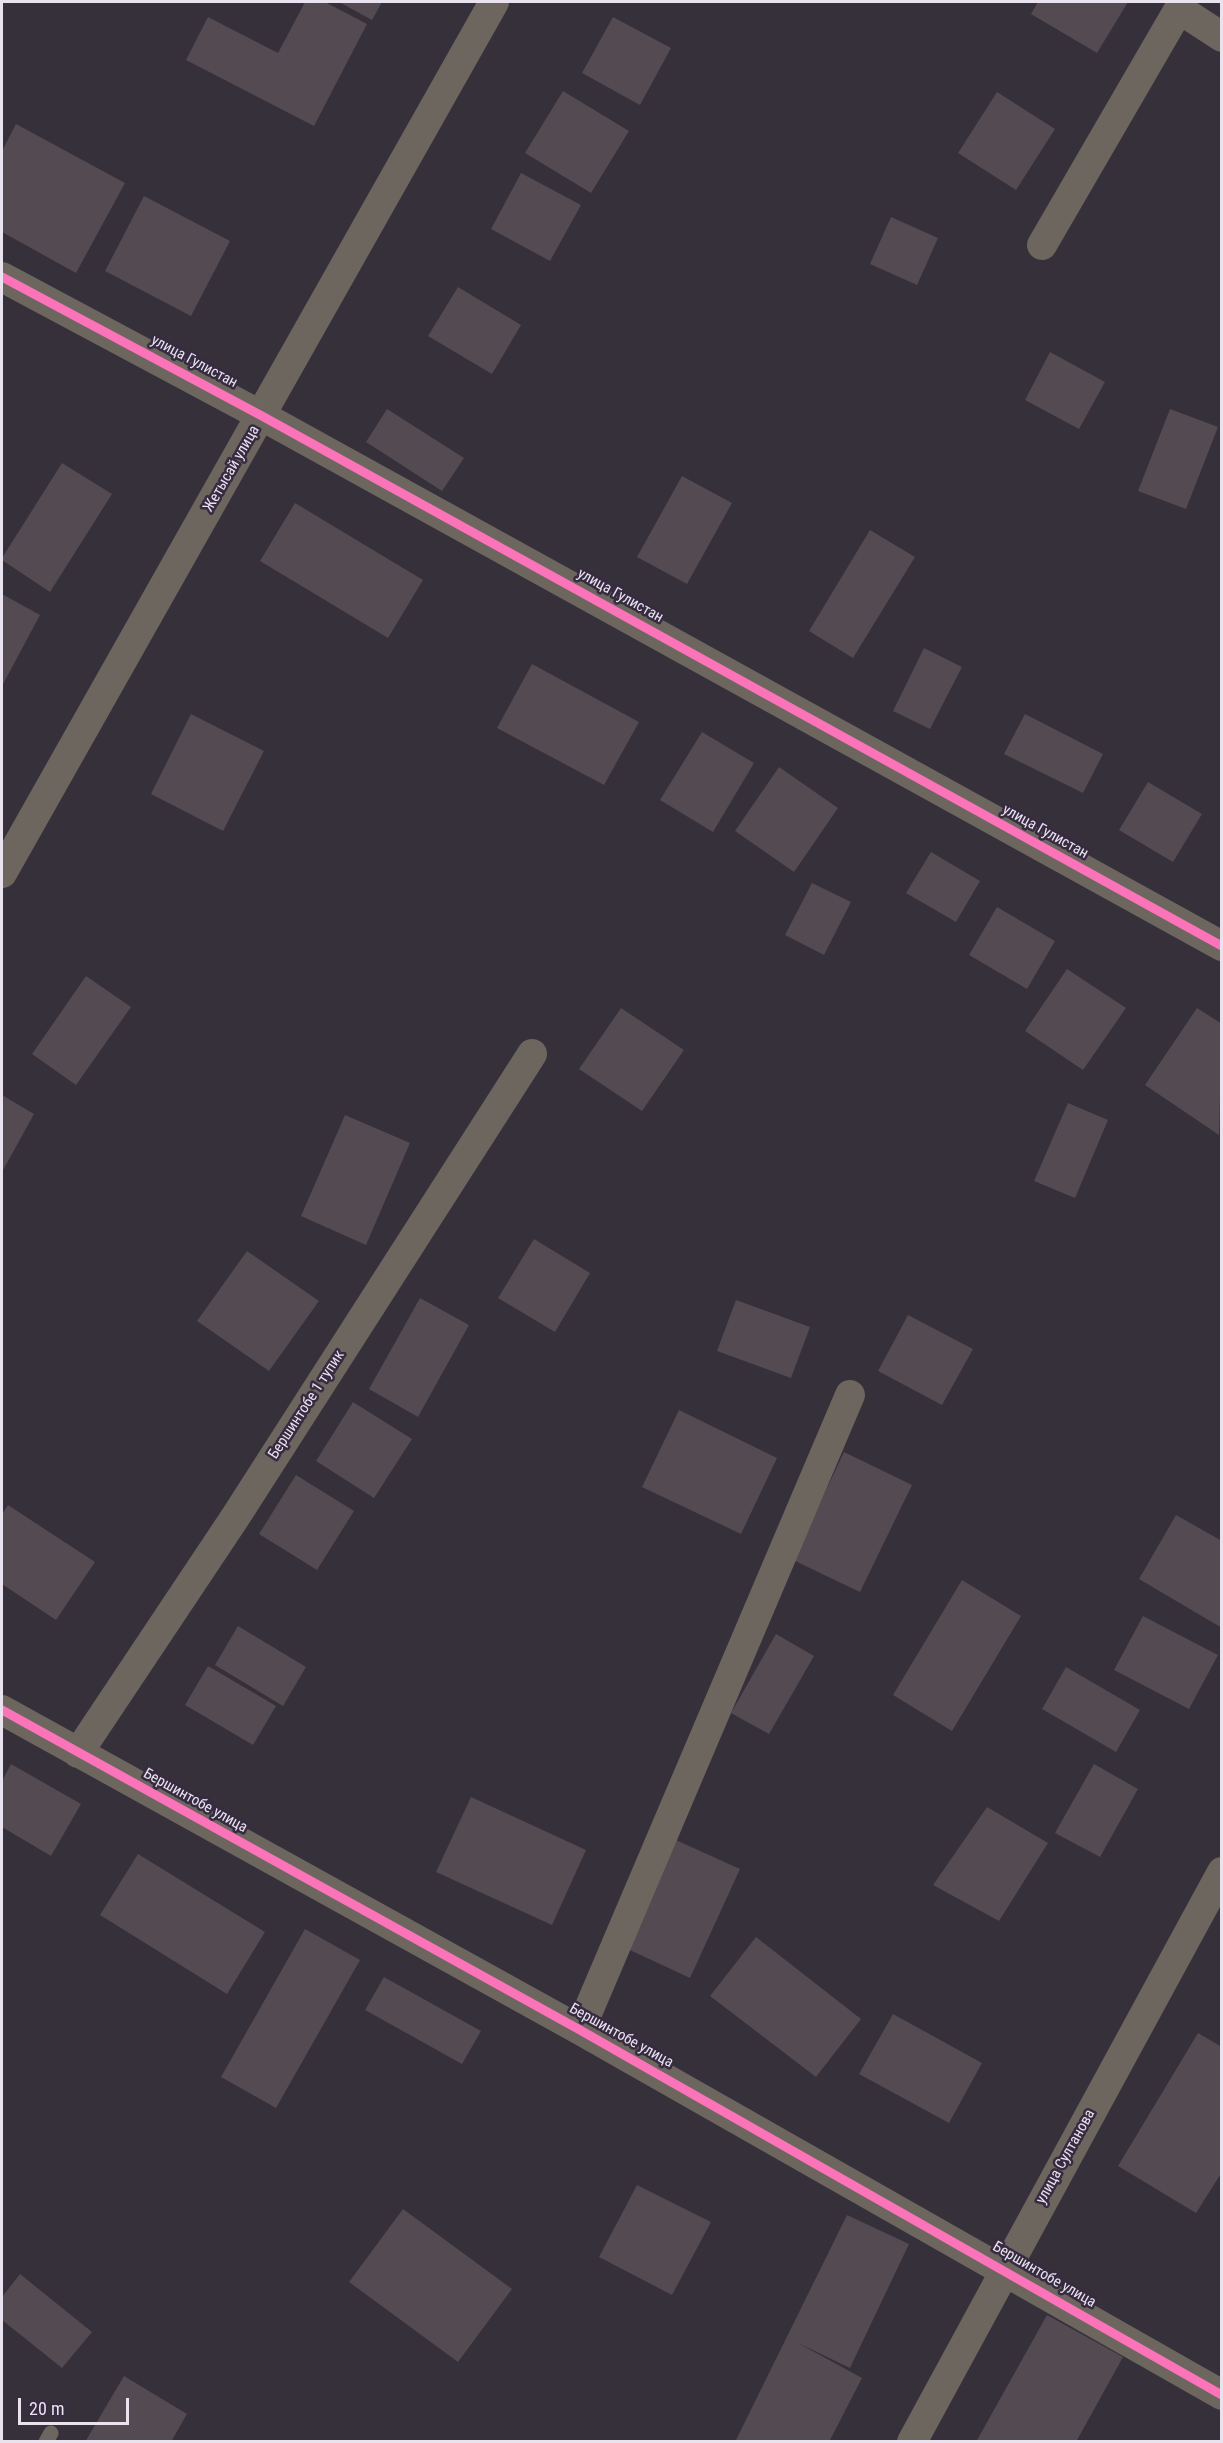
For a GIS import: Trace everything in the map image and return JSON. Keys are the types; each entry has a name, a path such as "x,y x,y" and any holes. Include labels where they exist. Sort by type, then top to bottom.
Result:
{"street":[{"name":"Жетысай улица","path":"2,873 494,2"},
{"path":"1042,245 1179,9 1221,36"},
{"name":"улица Гулистан","path":"2,277 262,416 1221,946"},
{"name":"Бершинтобе 1 тупик","path":"78,1753 236,1516 532,1054"},
{"path":"580,2030 850,1395"},
{"name":"Бершинтобе улица","path":"2,1710 580,2030 1004,2269 1221,2395"},
{"name":"улица Султанова","path":"912,2442 1221,1872"}],"building":[{"path":"305,2 325,2 367,24 314,126 186,60 208,17 278,53"},
{"path":"339,2 382,2 372,20"},
{"path":"1038,2 1128,2 1097,53 1031,14"},
{"path":"613,17 671,48 640,105 582,73"},
{"path":"563,91 629,131 591,193 525,153"},
{"path":"997,92 1055,129 1016,190 958,153"},
{"path":"16,124 125,183 76,273 2,232 2,151"},
{"path":"521,173 581,205 550,261 491,229"},
{"path":"144,196 230,241 191,316 105,271"},
{"path":"891,217 938,238 917,285 870,264"},
{"path":"458,287 521,325 492,374 428,336"},
{"path":"1050,352 1105,382 1079,429 1025,400"},
{"path":"387,409 464,458 442,491 366,442"},
{"path":"1170,409 1218,427 1186,509 1138,491"},
{"path":"62,463 112,494 50,592 2,558"},
{"path":"682,476 732,503 687,584 637,557"},
{"path":"295,503 423,580 388,638 260,561"},
{"path":"870,530 915,557 853,658 809,631"},
{"path":"2,594 40,615 2,686"},
{"path":"924,648 962,667 930,729 893,711"},
{"path":"532,664 639,722 604,785 497,728"},
{"path":"191,714 264,751 223,831 151,794"},
{"path":"1025,714 1103,754 1083,793 1004,754"},
{"path":"702,732 754,763 713,832 660,800"},
{"path":"779,767 838,808 794,872 735,831"},
{"path":"1148,782 1202,814 1173,862 1119,830"},
{"path":"931,852 980,881 956,922 906,893"},
{"path":"812,883 851,902 824,955 785,935"},
{"path":"997,907 1055,941 1027,989 969,955"},
{"path":"1067,969 1126,1008 1083,1070 1025,1031"},
{"path":"86,976 131,1007 76,1085 32,1054"},
{"path":"621,1008 684,1050 642,1111 579,1069"},
{"path":"1197,1008 1222,1024 1219,1135 1145,1085"},
{"path":"2,1095 34,1114 2,1172"},
{"path":"1068,1103 1108,1120 1075,1198 1034,1181"},
{"path":"345,1115 410,1143 366,1245 301,1216"},
{"path":"534,1239 590,1273 555,1332 498,1298"},
{"path":"247,1251 319,1301 269,1371 197,1321"},
{"path":"420,1298 469,1325 418,1417 369,1389"},
{"path":"736,1300 810,1327 791,1378 717,1351"},
{"path":"908,1315 973,1349 942,1405 878,1371"},
{"path":"353,1402 412,1439 374,1498 316,1461"},
{"path":"679,1410 777,1458 741,1534 642,1487"},
{"path":"844,1452 912,1485 860,1592 793,1560"},
{"path":"296,1475 354,1511 317,1570 259,1534"},
{"path":"8,1505 95,1562 56,1620 2,1584 2,1514"},
{"path":"1176,1515 1222,1541 1222,1628 1139,1579"},
{"path":"962,1580 1021,1616 952,1731 893,1695"},
{"path":"1143,1616 1218,1655 1189,1709 1114,1670"},
{"path":"238,1626 306,1667 283,1706 215,1665"},
{"path":"776,1634 814,1656 769,1734 731,1713"},
{"path":"208,1666 276,1706 253,1745 185,1705"},
{"path":"1066,1667 1140,1710 1116,1752 1042,1709"},
{"path":"11,1764 81,1804 51,1856 2,1827 2,1781"},
{"path":"1094,1764 1138,1789 1100,1857 1055,1833"},
{"path":"471,1797 586,1850 552,1925 436,1872"},
{"path":"987,1807 1048,1843 999,1921 933,1885"},
{"path":"667,1836 740,1869 690,1978 617,1944"},
{"path":"138,1854 265,1932 227,1994 100,1915"},
{"path":"305,1929 360,1960 276,2108 221,2077"},
{"path":"756,1937 861,2019 816,2077 710,1996"},
{"path":"384,1977 481,2031 462,2064 365,2010"},
{"path":"893,2014 982,2063 949,2123 859,2074"},
{"path":"1198,2033 1222,2047 1222,2172 1196,2213 1118,2166"},
{"path":"637,2185 711,2222 672,2295 599,2257"},
{"path":"403,2209 512,2289 458,2362 349,2282"},
{"path":"847,2215 909,2244 850,2368 798,2343 862,2378 829,2442 735,2442"},
{"path":"20,2274 92,2332 62,2368 2,2320 2,2297"},
{"path":"1047,2315 1123,2357 1076,2442 976,2442"},
{"path":"124,2376 187,2414 171,2442 85,2442"}],"cycle path":[{"path":"2,277 262,416 1222,946"},
{"path":"2,1710 580,2030 1222,2395"}]}
